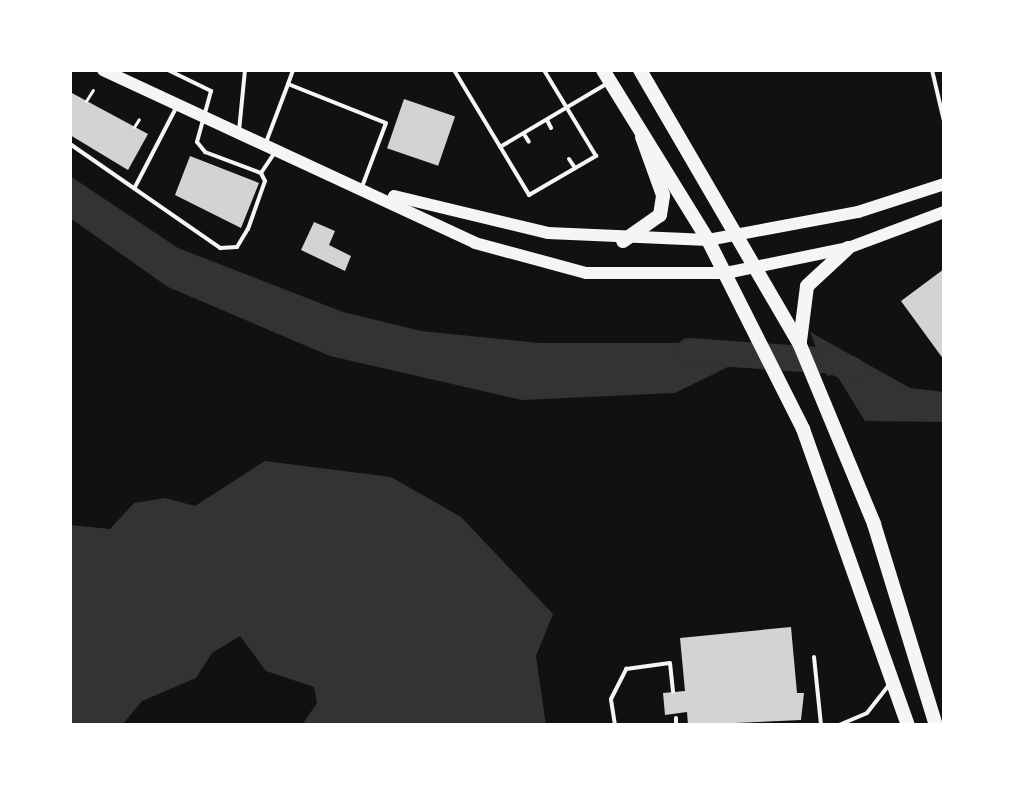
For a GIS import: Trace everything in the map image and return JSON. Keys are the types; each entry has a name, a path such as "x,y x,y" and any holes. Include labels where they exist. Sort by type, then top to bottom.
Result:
{"main road":[{"path":"103,70 270,150 367,189 528,261 648,278 726,273 848,248 944,212"},
{"path":"640,70 740,235 800,345 836,426 938,719"},
{"path":"607,76 708,240 743,304 803,429 894,677 908,725"},
{"path":"623,241 660,215 663,195 640,129"},
{"path":"367,189 548,233 623,241 708,240 740,235 858,212 944,184"},
{"path":"800,345 800,308 821,268 848,248"}],"lane":[{"path":"70,144 220,248 237,247 265,181 261,173 205,152 197,142 199,117 211,91 168,70"},
{"path":"238,135 245,70"},
{"path":"261,173 293,70"},
{"path":"454,70 529,195 596,156 544,70"},
{"path":"932,70 944,121"},
{"path":"500,147 567,107 607,76"},
{"path":"288,84 386,123 367,189"},
{"path":"135,187 176,106"},
{"path":"547,120 551,128"},
{"path":"524,134 529,142"},
{"path":"569,159 575,168"},
{"path":"547,173 552,181"},
{"path":"814,657 821,725"},
{"path":"615,725 611,699 626,669 670,663 673,692"},
{"path":"839,725 867,713 894,677"},
{"path":"676,718 676,725"}],"path":[{"path":"86,101 93,90"},
{"path":"134,127 139,119"}],"shaded area":[{"path":"70,176 178,248 343,312 421,331 539,343 720,343 728,367 675,393 522,400 330,356 168,287 70,218"},
{"path":"810,332 910,388 944,392 944,422 865,421 836,374 827,376"},
{"path":"265,461 391,477 461,517 553,614 536,656 546,725 302,725 317,703 314,687 266,671 240,636 212,653 196,678 142,701 122,725 70,725 70,525 110,529 134,503 165,498 195,506"}],"building":[{"path":"70,92 148,134 128,170 70,135"},
{"path":"404,99 455,117 438,166 387,148"},
{"path":"190,156 259,183 241,228 175,195"},
{"path":"314,222 335,231 329,245 351,256 345,271 301,250"},
{"path":"944,269 944,360 901,301"},
{"path":"791,627 797,693 804,693 801,720 688,725 687,712 665,715 663,693 685,691 680,638"}],"waterway":[{"path":"689,351 833,361 852,370"}]}
